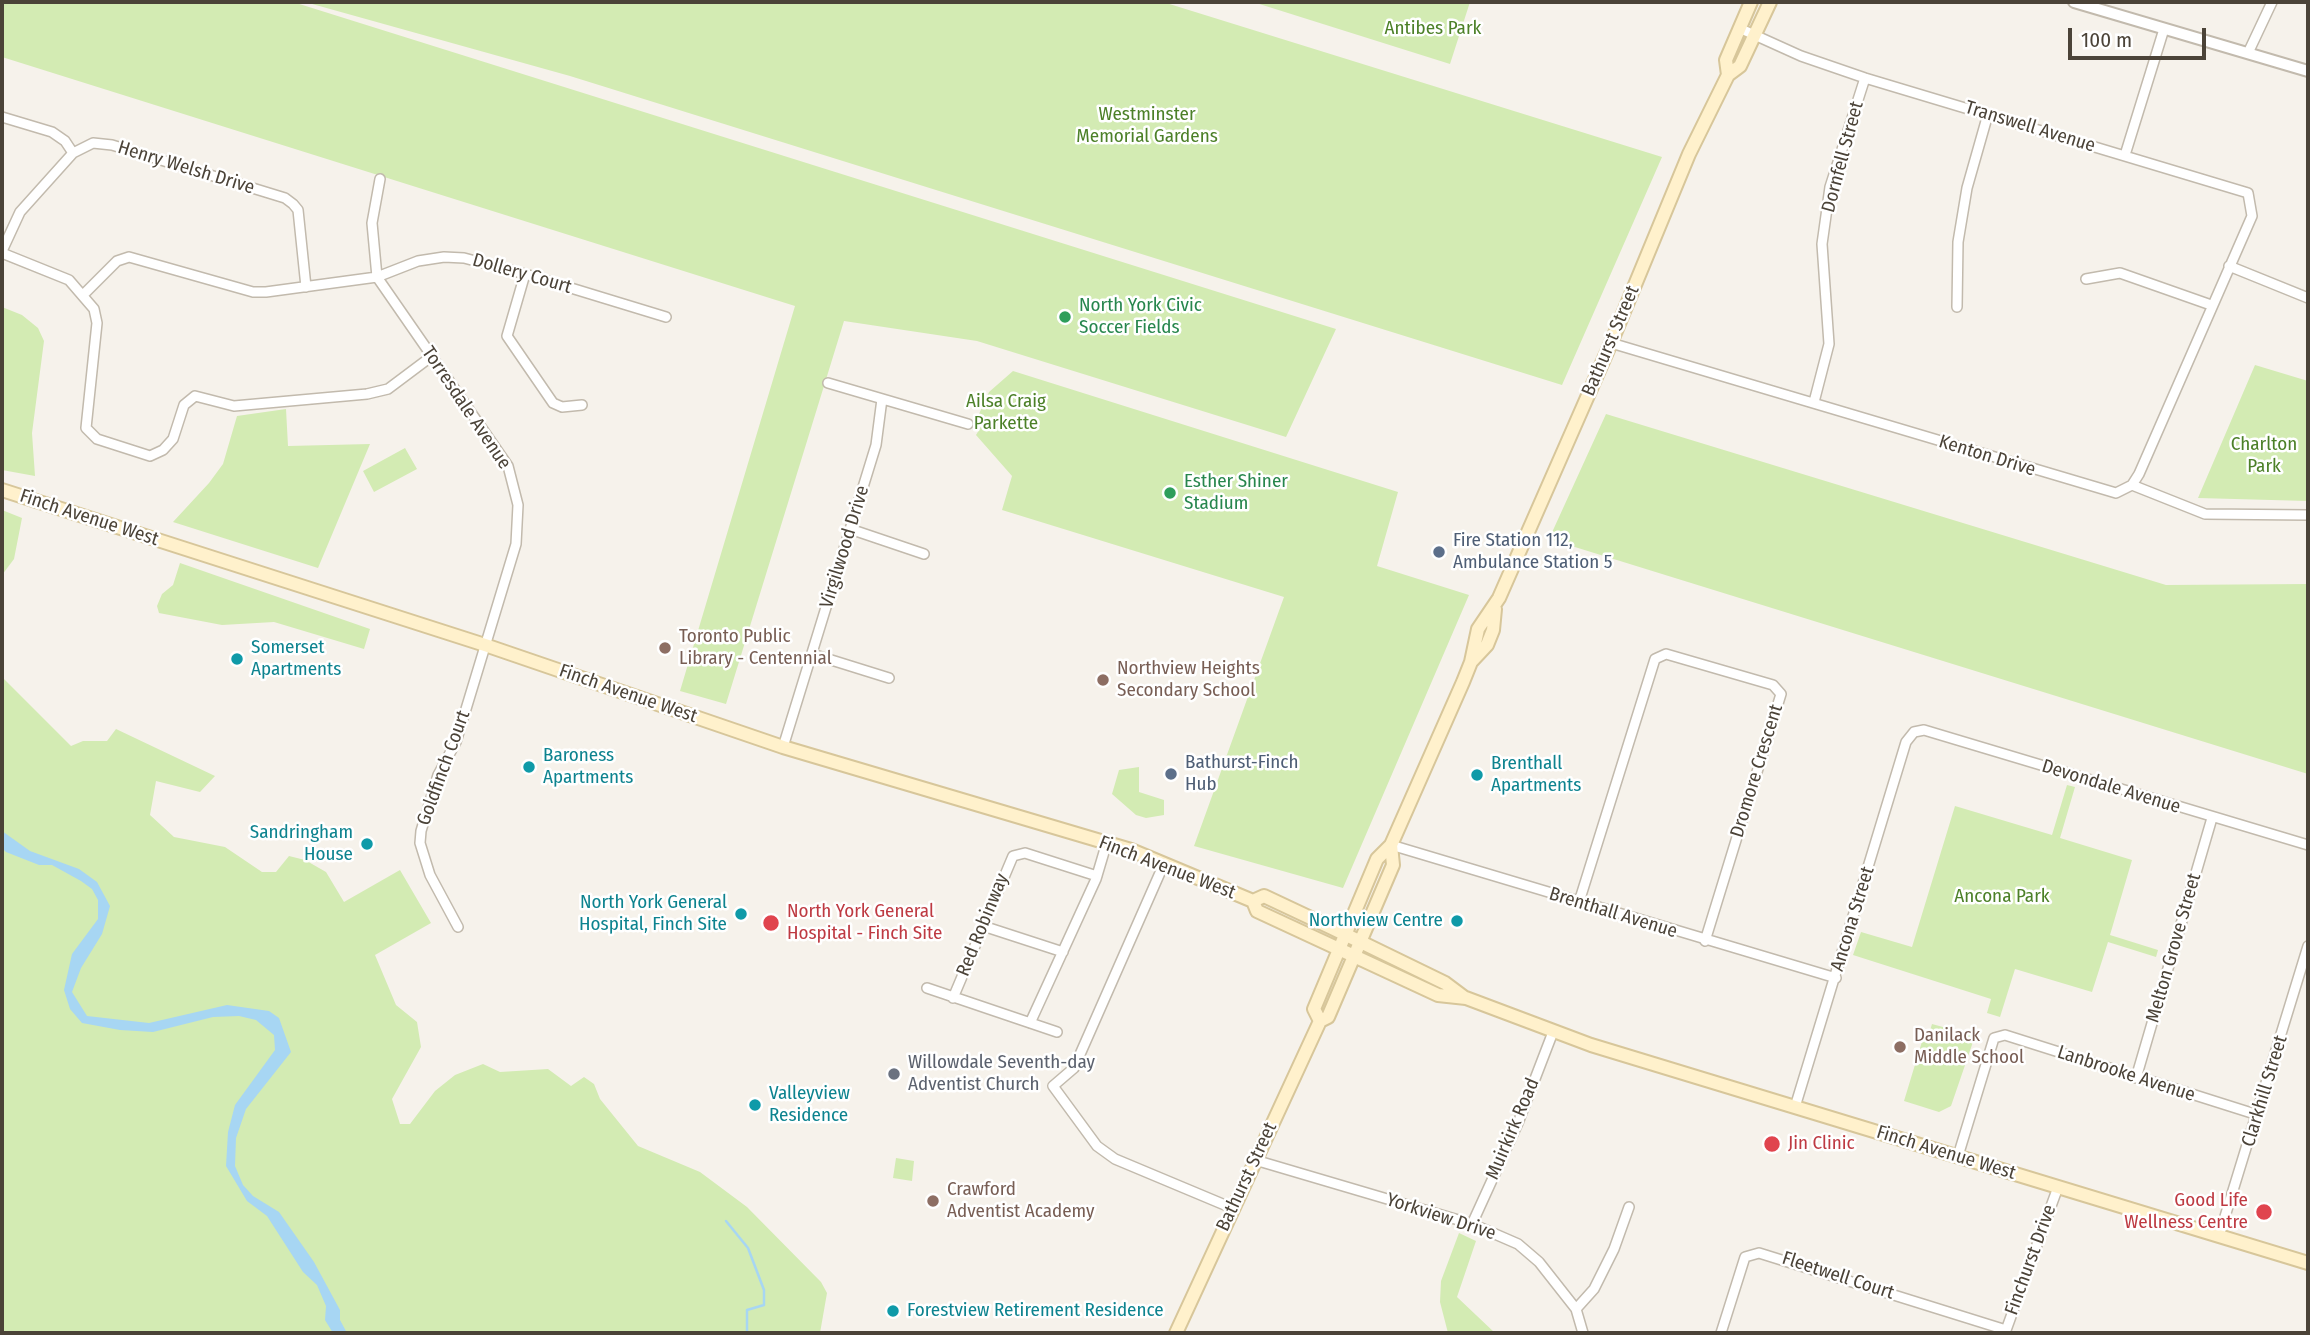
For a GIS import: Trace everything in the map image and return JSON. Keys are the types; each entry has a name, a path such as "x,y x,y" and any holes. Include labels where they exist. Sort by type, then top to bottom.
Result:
{"main road":[{"name":"Bathurst Street","path":"1728,75 1726,60 1751,2"},
{"name":"Bathurst Street","path":"1320,1021 1314,1009 1377,859 1391,845 1471,662 1478,629 1495,609 1611,343 1685,163 1728,75 1740,66 1770,2"},
{"name":"Finch Avenue West","path":"2,490 485,645 783,747 1107,842 1253,901 1264,896 1446,983 1466,999"},
{"name":"Bathurst Street","path":"1176,1333 1320,1021 1328,1017 1392,864 1391,845"},
{"name":"Finch Avenue West","path":"1253,901 1257,911 1438,995 1466,999 1553,1032 2308,1263"}],"street":[{"path":"2074,2 2308,71"},
{"path":"2248,53 2272,2"},
{"name":"Transwell Avenue","path":"1739,28 1801,56 1865,78 2248,193 2252,216 2229,266"},
{"path":"2125,155 2164,29"},
{"name":"Dornfell Street","path":"1814,402 1829,344 1822,244 1830,187 1865,78"},
{"path":"1957,307 1960,228 1966,188 1988,114"},
{"path":"2,117 52,132 65,141 73,153 20,212 2,252 52,270 69,280 94,309 97,323 86,428 97,439 150,456 163,450 173,439 184,405 195,396 234,406 367,394 388,389 432,356"},
{"name":"Henry Welsh Drive","path":"73,153 93,143 112,145 285,198 298,210 306,287"},
{"name":"Torresdale Avenue","path":"380,179 372,223 377,277 508,466 518,505 516,544 485,645"},
{"name":"Dollery Court","path":"83,295 117,261 129,257 253,292 377,277 418,261 444,257 464,258 525,274 667,317"},
{"path":"2308,298 2229,266 2132,485 2205,514 2308,516"},
{"path":"2086,279 2120,273 2211,305"},
{"path":"525,274 507,335 554,403 562,407 582,405"},
{"name":"Kenton Drive","path":"1611,343 1814,402 2108,493 2125,490 2132,485"},
{"path":"828,383 968,424"},
{"name":"Virgilwood Drive","path":"783,747 876,445 882,400"},
{"path":"850,529 925,554"},
{"name":"Goldfinch Court","path":"458,928 430,875 420,843 421,831 438,775 456,742 485,645"},
{"path":"812,654 889,678"},
{"name":"Dromore Crescent","path":"1579,902 1655,659 1666,654 1773,685 1781,694 1705,941"},
{"name":"Devondale Avenue","path":"1914,732 1924,730 2308,845"},
{"name":"Ancona Street","path":"1795,1107 1906,742 1914,732"},
{"name":"Melton Grove Street","path":"2136,1078 2212,817"},
{"path":"1030,1023 1097,876 1107,842"},
{"name":"Brenthall Avenue","path":"1391,845 1836,978"},
{"name":"Red Robinway","path":"953,998 1010,860 1017,853 1025,853 1097,876"},
{"path":"1163,866 1074,1068 1053,1087 1093,1142 1105,1152 1232,1208"},
{"path":"983,926 1063,952"},
{"name":"Clarkhill Street","path":"2219,1236 2308,946"},
{"name":"Red Robinway","path":"927,988 1057,1032"},
{"name":"Muirkirk Road","path":"1472,1224 1518,1123 1553,1032"},
{"name":"Lanbrooke Avenue","path":"1958,1156 1994,1038 2005,1035 2258,1115"},
{"name":"Yorkview Drive","path":"1255,1160 1472,1224 1518,1244 1539,1262 1576,1309 1583,1333"},
{"name":"Finchurst Drive","path":"2005,1332 2057,1187"},
{"path":"1576,1309 1594,1289 1614,1249 1629,1207"},
{"name":"Fleetwell Court","path":"1721,1333 1745,1257 1759,1253 2005,1332"}],"green space":[{"path":"2,2 293,2 1336,329 1286,437 977,341 844,321 726,704 680,691 795,306 2,57"},
{"name":"Westminster Memorial Gardens","path":"305,2 1163,2 1662,157 1562,385 570,76"},
{"name":"Antibes Park","path":"1253,2 1470,2 1450,64"},
{"path":"2,307 22,315 38,328 44,341 32,433 35,476 2,470"},
{"name":"Charlton Park","path":"2255,365 2308,381 2308,501 2198,498"},
{"name":"Ailsa Craig Parkette","path":"1013,371 1398,492 1377,566 1469,595 1343,888 1194,846 1284,597 1002,510 1012,476 976,435 982,425 979,414 989,392"},
{"path":"286,409 288,446 370,444 318,568 173,522 223,464 237,416"},
{"path":"1606,414 2166,585 2308,584 2308,774 1549,539"},
{"path":"405,448 417,469 374,492 363,471"},
{"path":"2,510 22,518 14,559 2,575"},
{"path":"180,563 370,629 364,649 274,622 222,625 159,613 157,606 162,594 173,585"},
{"path":"2,677 71,746 83,741 107,741 116,729 215,776 200,792 156,781 150,815 174,837 225,847 262,872 276,872 289,856 305,860 326,872 344,902 400,870 431,923 375,955 396,1005 417,1022 421,1047 392,1099 400,1124 410,1124 435,1091 455,1075 483,1064 500,1072 548,1069 571,1086 584,1077 594,1084 600,1099 638,1146 700,1172 747,1207 821,1282 827,1293 820,1333 2,1333"},
{"path":"1139,767 1139,792 1164,800 1164,815 1146,818 1136,815 1112,794 1119,770"},
{"name":"Ancona Park","path":"2067,785 2075,787 2060,838 2132,860 2110,935 2158,950 2156,957 2108,942 2092,992 2015,969 2000,1017 1987,1013 1991,999 1853,955 1861,932 1912,947 1955,806 2052,835"},
{"path":"1932,1024 1975,1036 1951,1106 1939,1112 1904,1101 1924,1035 1928,1037"},
{"path":"896,1158 914,1161 912,1181 893,1178"},
{"path":"1459,1233 1476,1241 1457,1297 1495,1333 1448,1333 1440,1302 1441,1281"}],"water":[{"path":"2,831 30,851 79,869 97,882 110,906 102,934 81,968 72,992 87,1016 149,1023 227,1005 269,1011 279,1018 291,1052 246,1109 236,1138 235,1166 243,1185 253,1196 279,1212 314,1262 340,1310 340,1320 347,1333 333,1333 325,1320 326,1306 317,1285 303,1272 267,1216 247,1201 226,1166 228,1132 235,1105 275,1050 274,1035 256,1020 239,1016 213,1017 153,1032 120,1030 82,1023 70,1009 64,990 72,954 98,919 98,900 92,889 52,865 39,865 6,852 2,848"}],"waterway":[{"path":"726,1221 748,1248 764,1290 764,1305 747,1310 747,1333"}],"place":[{"name":"North York Civic Soccer Fields","path":"1065,317"},
{"name":"Esther Shiner Stadium","path":"1170,493"},
{"name":"Fire Station 112, Ambulance Station 5","path":"1439,552"},
{"name":"Toronto Public Library - Centennial","path":"665,648"},
{"name":"Somerset Apartments","path":"237,659"},
{"name":"Northview Heights Secondary School","path":"1103,680"},
{"name":"Baroness Apartments","path":"529,767"},
{"name":"Bathurst-Finch Hub","path":"1171,774"},
{"name":"Brenthall Apartments","path":"1477,775"},
{"name":"Sandringham House","path":"367,844"},
{"name":"North York General Hospital, Finch Site","path":"741,914"},
{"name":"Northview Centre","path":"1457,921"},
{"name":"North York General Hospital - Finch Site","path":"771,923"},
{"name":"Danilack Middle School","path":"1900,1047"},
{"name":"Willowdale Seventh-day Adventist Church","path":"894,1074"},
{"name":"Valleyview Residence","path":"755,1105"},
{"name":"Jin Clinic","path":"1772,1144"},
{"name":"Crawford Adventist Academy","path":"933,1201"},
{"name":"Good Life Wellness Centre","path":"2264,1212"},
{"name":"Forestview Retirement Residence","path":"893,1311"}]}
